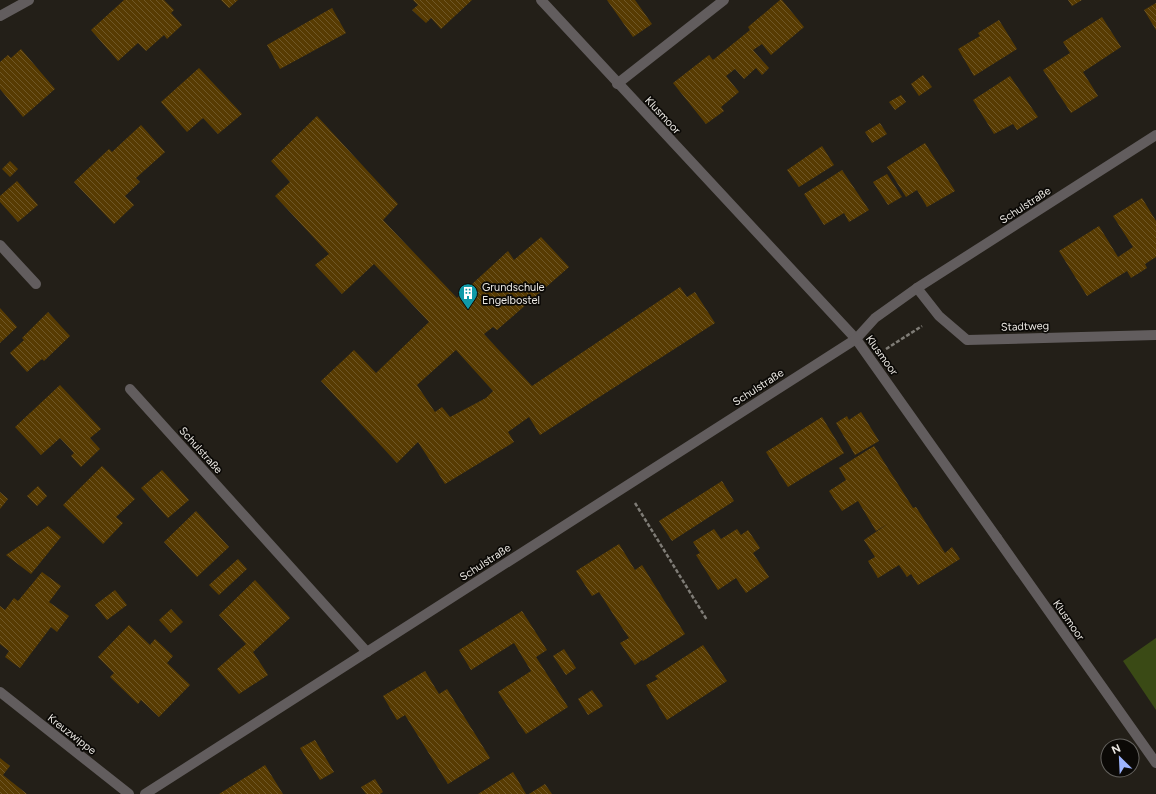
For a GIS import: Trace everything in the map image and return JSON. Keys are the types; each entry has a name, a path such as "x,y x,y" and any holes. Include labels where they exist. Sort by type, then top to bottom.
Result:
{"street":[{"path":"0,16 29,0"},
{"name":"Klusmoor","path":"541,0 617,84 856,339 871,358 1156,763"},
{"path":"617,84 724,0"},
{"name":"Schulstraße","path":"145,794 856,339 875,318 917,288 1156,135"},
{"path":"0,245 36,284"},
{"name":"Stadtweg","path":"917,288 939,316 967,340 1156,335"},
{"name":"Schulstraße","path":"130,389 367,652"},
{"name":"Kreuzwippe","path":"0,692 129,794"}],"path":[{"path":"871,358 939,316"},
{"path":"625,487 707,620"}],"green space":[{"path":"1156,638 1156,710 1123,661"}],"building":[{"path":"124,0 164,0 174,10 171,13 182,25 167,39 164,35 146,51 138,43 118,61 91,30"},
{"path":"221,0 238,0 229,8"},
{"path":"413,0 472,0 441,29 431,18 426,23 412,10 418,5"},
{"path":"607,0 635,0 652,24 633,37"},
{"path":"780,0 782,0 804,27 771,55 762,44 753,50 769,68 762,75 756,68 744,79 735,69 726,76 739,92 721,107 724,111 706,124 673,83 709,55 713,60 750,30 748,27"},
{"path":"1068,0 1082,0 1072,6"},
{"path":"1156,3 1156,30 1144,10"},
{"path":"332,8 346,33 280,69 267,45"},
{"path":"1102,17 1121,47 1083,72 1098,96 1071,113 1043,70 1070,53 1063,42"},
{"path":"999,20 1017,49 974,76 958,49 980,36 978,33"},
{"path":"21,49 55,89 23,117 0,89 0,62 8,55 11,58"},
{"path":"199,68 242,114 218,134 203,118 187,132 161,102"},
{"path":"923,75 932,87 919,96 911,84"},
{"path":"1010,76 1038,117 1017,130 1013,124 994,134 973,100"},
{"path":"901,95 906,102 895,110 889,102"},
{"name":"Grundschule Engelbostel","path":"317,116 398,204 383,220 457,298 508,251 514,260 541,237 569,267 497,330 493,327 484,334 532,386 680,287 687,297 695,292 715,323 540,435 529,417 508,432 514,442 445,484 418,442 397,463 321,381 354,350 376,373 429,322 374,264 342,294 315,265 329,254 275,196 290,182 271,161","holes":["456,350 493,391 486,398 450,417 442,407 435,412 417,385"]},
{"path":"880,123 887,134 872,143 865,132"},
{"path":"141,125 165,152 136,178 140,182 125,196 134,205 114,224 74,182 109,149 112,152"},
{"path":"925,143 955,191 927,207 917,190 906,197 887,167"},
{"path":"822,146 834,165 799,187 787,170"},
{"path":"10,161 18,169 10,177 2,169"},
{"path":"842,170 869,210 849,222 844,213 824,225 804,194"},
{"path":"887,174 902,197 888,205 873,182"},
{"path":"17,181 38,205 18,222 0,202 0,196"},
{"path":"1142,198 1156,221 1156,257 1145,264 1147,268 1131,278 1127,271 1087,296 1059,251 1099,226 1118,257 1133,247 1113,216"},
{"path":"0,308 17,327 0,343"},
{"path":"48,312 70,336 44,361 42,359 27,372 10,353 24,340 22,338"},
{"path":"60,385 101,429 90,438 100,449 81,467 71,456 74,453 60,438 41,455 15,427"},
{"path":"861,412 879,441 855,455 836,423 847,416 849,420"},
{"path":"822,417 844,453 788,487 766,452"},
{"path":"874,446 913,508 916,507 945,553 952,547 960,559 918,585 911,574 907,577 899,565 878,578 868,561 875,557 864,540 889,523 876,531 858,501 842,511 829,491 846,480 839,468"},
{"path":"102,466 135,499 116,517 123,523 103,544 63,505"},
{"path":"162,470 189,500 168,518 141,488"},
{"path":"722,481 734,501 672,541 659,521"},
{"path":"38,486 47,496 37,506 27,496"},
{"path":"0,492 8,499 0,509"},
{"path":"196,511 229,547 197,577 164,542"},
{"path":"48,526 61,537 31,574 6,555"},
{"path":"714,529 721,539 737,529 741,535 748,530 760,548 753,553 769,577 746,593 736,578 718,590 696,555 700,553 693,542"},
{"path":"619,544 635,570 642,565 685,634 643,661 640,655 642,660 635,665 620,643 629,638 599,592 592,596 576,571"},
{"path":"238,559 247,569 219,595 209,585"},
{"path":"42,572 61,586 49,602 69,616 57,632 51,627 20,668 5,657 9,651 0,644 0,606 5,610 14,598 18,601"},
{"path":"255,580 290,618 253,652 268,675 239,694 217,669 246,644 219,615"},
{"path":"115,590 127,605 107,620 95,605"},
{"path":"171,609 183,622 171,633 159,620"},
{"path":"522,611 547,650 536,657 568,707 526,734 498,692 531,671 514,643 471,670 459,650"},
{"path":"129,625 150,645 155,639 173,656 167,663 190,685 159,717 141,700 138,704 110,677 114,673 98,657"},
{"path":"703,645 727,681 667,720 646,685 658,679 655,676"},
{"path":"564,649 576,668 566,675 553,656"},
{"path":"425,671 439,694 447,689 490,758 448,784 405,715 397,720 383,696"},
{"path":"592,690 603,706 588,715 578,699"},
{"path":"315,740 334,772 320,780 300,748"},
{"path":"0,758 10,766 3,775 27,794 0,794"},
{"path":"265,765 283,794 219,794"},
{"path":"513,772 526,794 478,794"},
{"path":"375,779 383,792 380,794 366,794 361,787"},
{"path":"545,784 552,794 529,794"}],"place":[{"name":"Grundschule Engelbostel","path":"468,310"}]}
